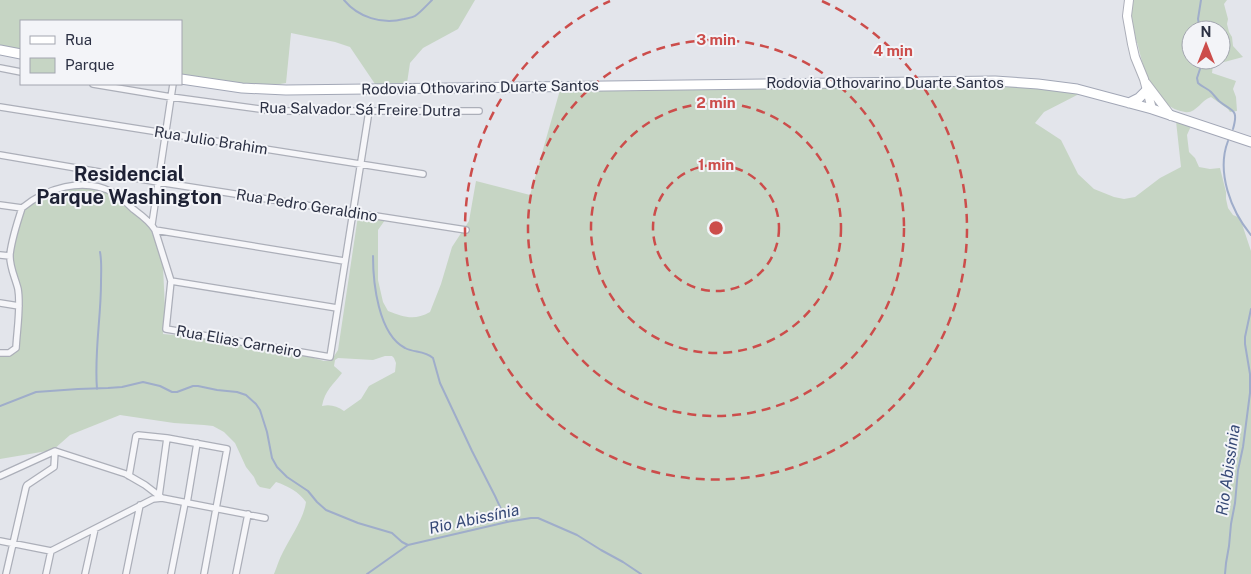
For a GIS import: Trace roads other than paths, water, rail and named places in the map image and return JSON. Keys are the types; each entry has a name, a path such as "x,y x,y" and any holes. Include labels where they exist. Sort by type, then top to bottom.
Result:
{"main road":[{"path":"0,50 20,54"},
{"name":"Rodovia Othovarino Duarte Santos","path":"182,79 242,88 286,90 995,81 1077,89 1152,109 1251,142"},
{"path":"1129,103 1140,98 1147,90"}],"street":[{"path":"1129,0 1128,24 1135,57 1144,79 1152,109"},
{"path":"0,68 20,72"},
{"path":"1144,79 1171,116"},
{"name":"Rua Salvador Sá Freire Dutra","path":"99,85 275,111 479,111"},
{"path":"152,224 173,85"},
{"name":"Rua Julio Brahim","path":"0,107 423,174"},
{"path":"170,281 337,308 369,111"},
{"name":"Rua Pedro Geraldino","path":"0,155 158,182 466,230"},
{"path":"0,353 9,353 16,348 19,306 18,290 10,256 13,236 22,208 40,196 61,188 81,185 94,186 120,197 152,224"},
{"path":"0,205 22,208"},
{"name":"Rua Elias Carneiro","path":"152,224 170,281 166,329 330,357 337,308"},
{"path":"155,230 344,261"},
{"path":"0,255 10,256"},
{"path":"0,303 19,306"},
{"path":"129,476 138,435 167,438 227,449 204,574"},
{"path":"160,497 167,438"},
{"path":"170,574 197,443"},
{"path":"6,574 26,487 54,467 55,451"},
{"path":"0,476 55,451 126,474 145,484 160,497 265,518"},
{"path":"0,541 51,551 160,497"},
{"path":"126,574 140,506"},
{"path":"236,574 248,514"},
{"path":"85,574 95,528"},
{"path":"46,574 51,551"}],"waterway":[{"path":"344,0 363,15 387,21 414,17 432,0"},
{"name":"Rio Abissínia","path":"1198,20 1201,0"},
{"name":"Rio Abissínia","path":"1200,70 1197,78 1198,83 1235,114 1233,129"},
{"name":"Rio Abissínia","path":"1228,141 1224,165 1227,191 1237,215 1251,235"},
{"path":"97,389 96,362 101,283 100,252"},
{"path":"373,256 376,293 383,320 396,341 405,348 433,358 440,383 507,522"},
{"name":"Rio Abissínia","path":"1225,574 1250,393 1250,374 1245,337 1251,309"},
{"path":"0,406 36,392 122,387 143,382 160,386 172,392 198,386 246,395 260,410 272,458 277,467 287,477 308,491 326,510 358,523 392,533 408,545"},
{"name":"Rio Abissínia","path":"367,574 408,545 531,518 538,518 577,535 641,574"}],"district":[{"name":"Residencial Parque Washington","path":"129,186"}]}
